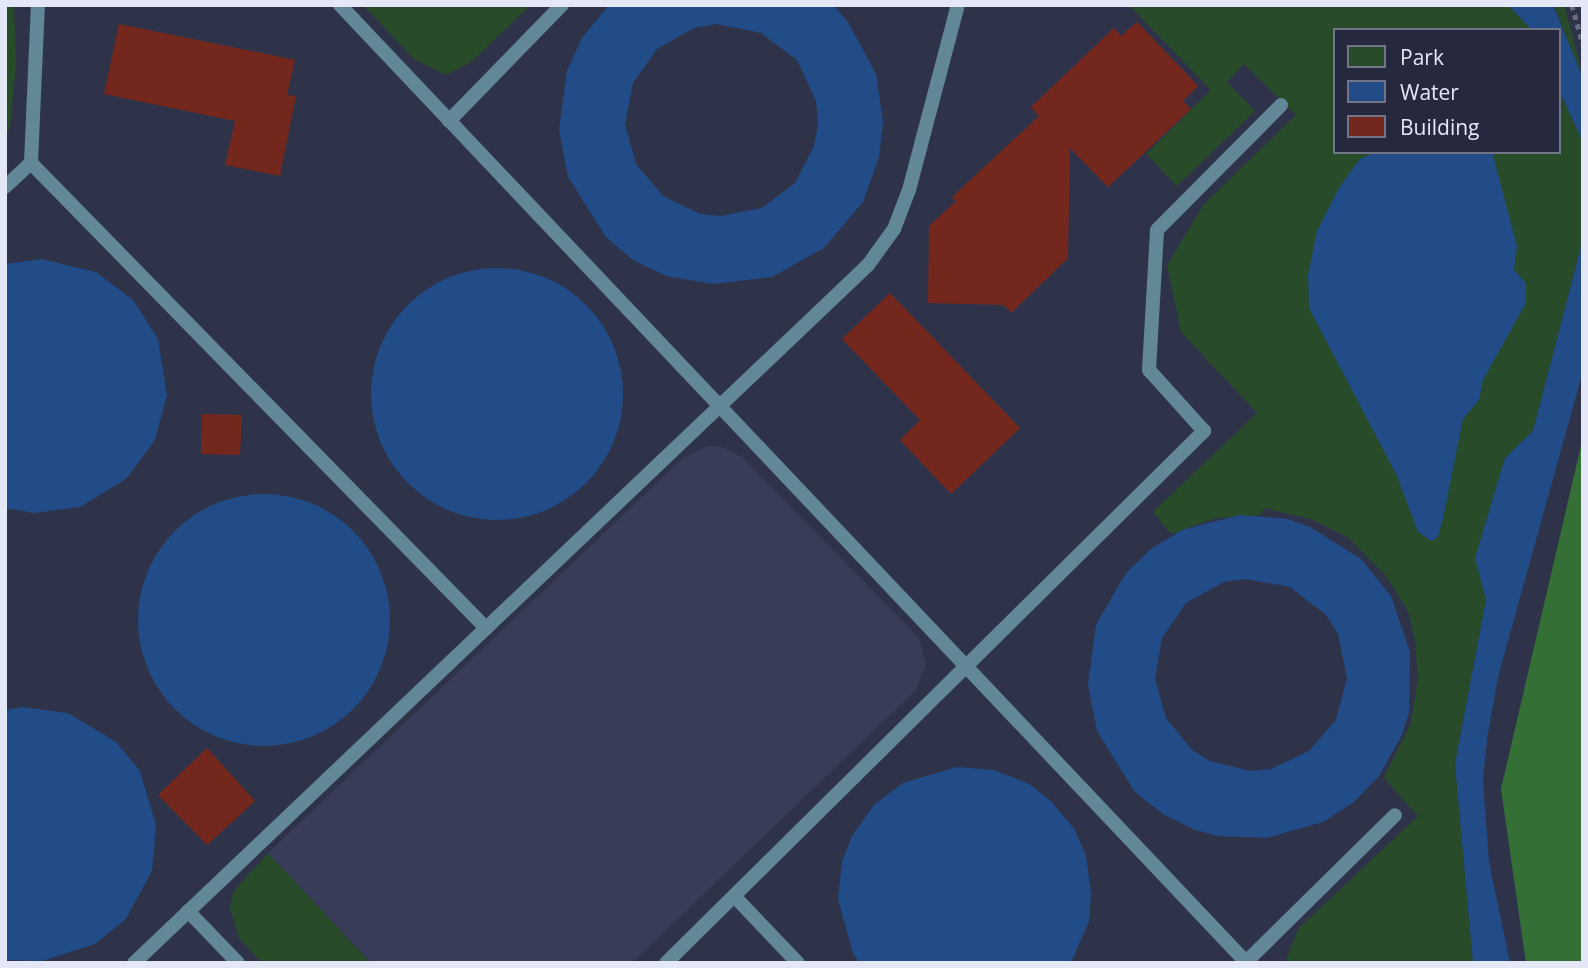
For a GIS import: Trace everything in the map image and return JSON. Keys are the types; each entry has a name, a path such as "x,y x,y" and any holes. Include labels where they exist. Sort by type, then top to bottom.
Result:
{"lane":[{"path":"5,187 31,163 38,5"},
{"path":"340,5 1246,962 1395,815"},
{"path":"449,121 562,5"},
{"path":"134,963 867,265 894,229 958,5"},
{"path":"666,963 736,898 1204,431 1149,370 1157,230 1281,104"},
{"path":"31,163 486,628"},
{"path":"736,898 798,963"},
{"path":"188,911 238,963"}],"path":[{"path":"1572,5 1583,44"}],"shaded area":[{"path":"707,446 720,446 742,457 919,638 926,664 916,690 632,963 371,963 268,853 684,457"}],"green space":[{"path":"5,5 14,5 16,64 10,129 5,133"},
{"path":"363,5 531,5 471,62 446,75 414,59"},
{"path":"1129,5 1510,7 1530,28 1332,28 1332,154 1560,154 1560,92 1583,142 1583,239 1533,431 1505,458 1476,557 1486,600 1455,764 1473,963 1285,963 1298,929 1418,816 1384,778 1411,723 1418,678 1415,641 1408,611 1386,576 1349,538 1311,519 1264,508 1261,515 1216,518 1171,534 1153,512 1257,413 1181,332 1167,265 1204,204 1296,115 1244,64 1227,82 1255,111 1177,186 1146,154 1211,90"},
{"path":"1554,5 1564,5 1583,75 1572,52"},
{"path":"1583,437 1583,963 1526,963 1501,789"},
{"path":"268,853 371,963 262,963 239,938 230,908 233,892"}],"water":[{"path":"609,5 833,5 848,22 876,74 883,122 879,157 863,202 824,248 772,277 713,284 666,276 633,260 606,237 568,177 559,130 567,71 582,38","holes":["717,24 761,33 797,60 816,101 818,124 814,146 795,183 762,208 721,216 700,214 663,196 636,164 625,124 633,83 657,49 694,28"]},
{"path":"1496,5 1553,5 1583,78 1583,142 1560,92 1560,28 1530,28 1510,7"},
{"path":"1371,154 1493,154 1517,246 1514,270 1526,283 1526,303 1483,380 1479,400 1463,419 1443,519 1438,537 1431,541 1418,532 1397,476 1309,308 1308,275 1317,231 1340,186 1360,159"},
{"path":"1583,239 1583,371 1498,677 1487,739 1483,781 1489,862 1510,963 1473,963 1455,764 1486,600 1475,558 1505,458 1533,431"},
{"path":"42,259 96,272 133,300 158,339 167,395 155,440 126,479 80,507 34,513 5,508 5,264"},
{"path":"485,268 509,268 534,273 557,282 577,296 595,314 609,334 618,357 623,394 621,419 609,454 595,474 577,492 557,506 534,515 509,520 485,520 460,515 437,506 417,492 399,474 385,454 376,431 371,406 371,382 376,357 385,334 399,314 417,296 437,282 460,273"},
{"path":"252,494 276,494 301,499 324,509 344,522 362,540 385,583 390,620 388,645 381,668 362,700 344,718 301,741 276,746 252,746 227,741 204,731 184,718 166,700 143,657 138,632 138,608 143,583 153,560 166,540 184,522 227,499"},
{"path":"1240,515 1288,519 1310,527 1361,559 1391,596 1410,652 1409,712 1402,735 1379,776 1354,802 1323,822 1266,838 1218,836 1195,830 1163,814 1135,792 1097,731 1088,684 1096,625 1126,573 1152,548 1182,530","holes":["1246,579 1290,587 1326,615 1338,634 1347,678 1336,720 1309,751 1271,769 1250,771 1210,761 1192,750 1166,718 1155,678 1162,638 1186,603 1224,582"]},
{"path":"22,707 68,713 116,742 140,771 156,825 152,871 125,920 95,944 42,961 5,960 5,710"},
{"path":"957,767 994,770 1029,784 1051,801 1075,830 1086,856 1091,893 1089,921 1071,963 859,963 853,953 838,899 842,862 852,836 874,805 903,783"}],"building":[{"path":"1137,22 1198,86 1183,101 1191,109 1108,187 1070,148 1068,258 1011,313 1004,305 928,303 929,226 956,201 952,197 1039,116 1031,107 1114,28 1121,36"},
{"path":"119,24 295,60 287,95 296,96 280,176 225,165 235,121 104,94"},
{"path":"890,293 1020,428 951,494 900,440 920,420 842,339"},
{"path":"202,414 242,415 240,455 201,454"},
{"path":"207,748 255,801 207,845 158,795"}]}
